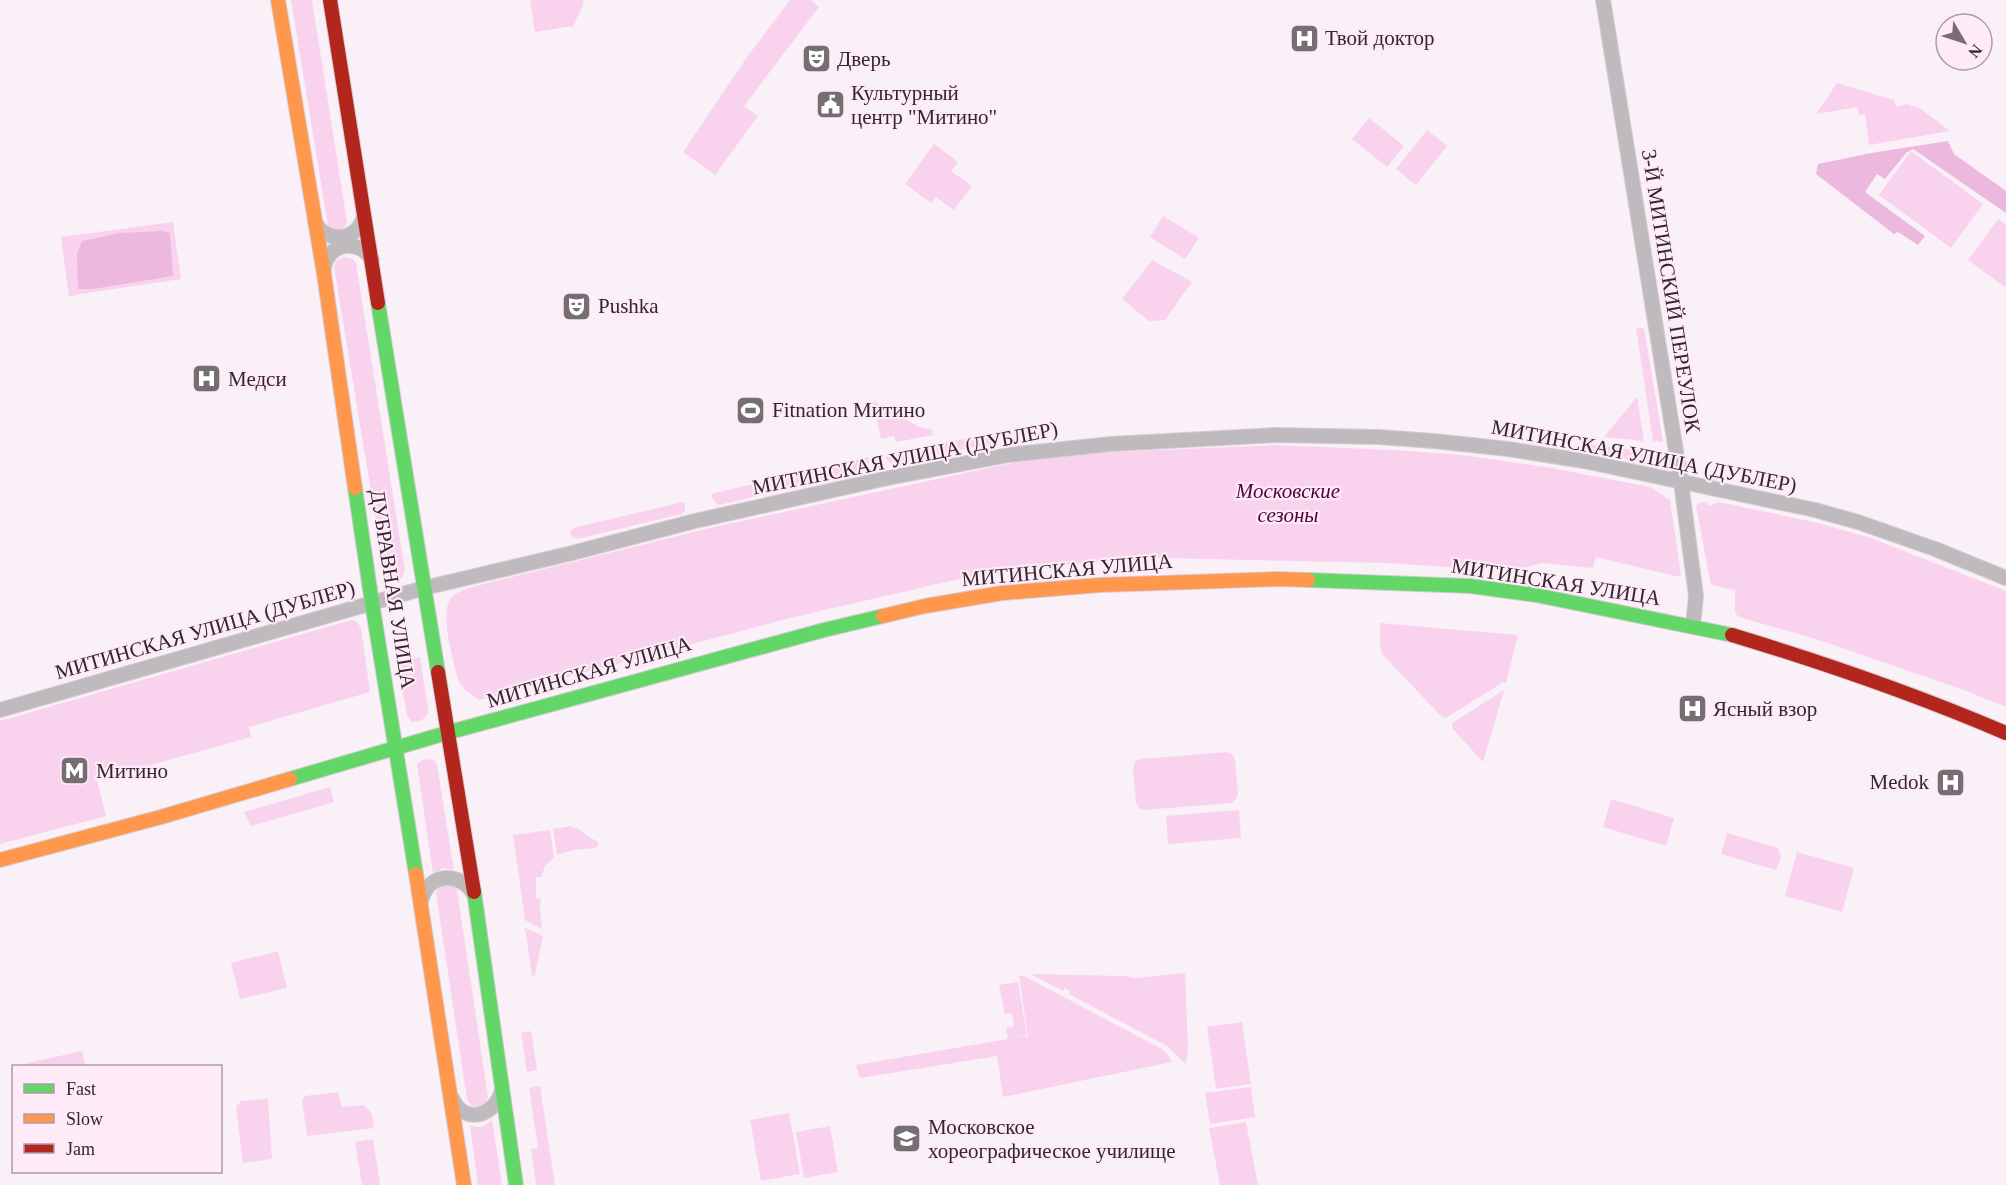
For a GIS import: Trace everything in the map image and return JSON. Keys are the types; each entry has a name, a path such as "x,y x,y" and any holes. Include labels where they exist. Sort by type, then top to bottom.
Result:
{"main road":[{"name":"ДУБРАВНАЯ УЛИЦА","path":"278,0 324,274 372,603 464,1185"},
{"name":"ДУБРАВНАЯ УЛИЦА","path":"330,0 424,588 450,732 516,1185"},
{"name":"МИТИНСКАЯ УЛИЦА","path":"0,860 160,817 450,732 824,630 925,606 1006,592 1100,585 1278,579 1375,582 1470,586 1581,603 1721,632 1811,659 1952,710 2006,733"}],"street":[{"name":"3-Й МИТИНСКИЙ ПЕРЕУЛОК","path":"1603,0 1681,482 1696,596 1693,626"},
{"path":"314,217 322,232 343,238 361,226 364,218 363,205"},
{"path":"324,274 327,258 332,251 344,245 361,248 368,253 373,265"},
{"name":"МИТИНСКАЯ УЛИЦА (ДУБЛЕР)","path":"0,711 424,588 568,554 695,520 1018,453 1111,444 1275,435 1378,437 1508,449 1584,461 1815,510 1858,522 1935,549 2006,578"},
{"path":"421,906 423,895 428,887 445,878 454,878 464,882 476,898"},
{"path":"451,1094 453,1102 462,1111 478,1115 486,1112 498,1102 502,1087"}],"green space":[{"path":"291,0 312,0 347,222 341,231 328,226"},
{"path":"530,0 583,0 583,5 573,26 535,32"},
{"path":"790,0 811,0 819,7 744,106 758,116 715,175 683,152 747,57"},
{"path":"1837,83 1894,100 1896,107 1907,104 1921,109 1950,131 1869,145 1865,114 1859,115 1858,107 1816,114"},
{"path":"1369,118 1404,146 1387,167 1352,139"},
{"path":"1427,130 1447,146 1416,185 1396,169"},
{"path":"934,144 958,162 951,171 972,186 954,210 936,197 931,203 905,184"},
{"path":"1911,151 1983,204 1951,248 1879,195"},
{"path":"1163,216 1199,238 1185,259 1150,237"},
{"path":"1998,219 2006,225 2005,287 1968,260"},
{"path":"173,222 181,279 69,297 61,237"},
{"path":"344,257 353,259 356,263 405,571 402,578 395,581 385,576 334,267 336,261"},
{"path":"1152,260 1192,282 1165,320 1149,321 1122,299"},
{"path":"1636,328 1644,328 1663,442 1653,441"},
{"path":"1637,397 1644,441 1604,437"},
{"path":"873,401 919,427 932,429 933,435 896,442 894,436 881,439"},
{"path":"990,434 996,437 997,443 890,463 886,459 886,454 889,453"},
{"path":"1588,444 1643,451 1644,462 1593,454"},
{"name":"Московские сезоны","path":"1275,445 1462,455 1551,468 1650,487 1670,500 1681,576 1672,576 1596,557 1593,568 1542,563 1511,571 1387,563 1161,558 1075,564 972,576 790,618 479,700 465,690 459,682 451,652 446,615 451,598 468,588 714,527 1016,462 1111,452"},
{"path":"868,457 869,463 865,470 719,505 714,502 711,494"},
{"path":"683,502 685,510 682,514 577,539 572,537 570,532 573,528"},
{"path":"1707,502 1708,506 1719,502 1814,522 1871,538 2006,591 2006,707 1964,690 1816,639 1739,617 1735,613 1735,590 1711,585 1696,506"},
{"path":"351,620 357,622 361,628 370,692 249,727 251,737 97,780 106,816 0,844 0,721"},
{"path":"1380,623 1518,635 1506,683 1502,683 1446,718 1442,717 1382,654"},
{"path":"420,657 428,714 422,720 412,722 407,716 398,663"},
{"path":"1504,690 1483,762 1452,728 1452,723"},
{"path":"1227,752 1232,754 1235,760 1238,794 1231,803 1144,810 1136,803 1133,768 1135,762 1140,759"},
{"path":"428,759 435,761 437,765 454,870 443,868 433,873 417,764"},
{"path":"330,787 334,802 251,826 244,812"},
{"path":"1611,799 1674,818 1666,846 1603,827"},
{"path":"1239,810 1241,838 1168,844 1166,816"},
{"path":"571,826 599,843 596,848 573,850 557,855 553,829"},
{"path":"550,830 554,857 545,866 541,877 536,877 536,898 541,899 542,929 525,920 513,835"},
{"path":"1727,833 1778,848 1781,858 1776,870 1721,854"},
{"path":"1797,852 1854,868 1842,912 1785,896"},
{"path":"445,885 457,890 488,1097 479,1106 471,1105 467,1099 436,893"},
{"path":"525,928 543,936 535,975 532,976"},
{"path":"278,951 287,988 240,999 231,963"},
{"path":"1185,973 1188,1048 1186,1064 1167,1046 1069,994 1070,991 1065,988 1063,991 1031,974 1135,978"},
{"path":"1019,976 1024,976 1162,1049 1172,1062 1003,1097 997,1056 860,1078 856,1065 1008,1039 1006,1028 1014,1026 1012,1013 1005,1014 999,985 1018,982 1027,1035 1017,1037 1028,1036"},
{"path":"1242,1022 1251,1084 1216,1089 1207,1027"},
{"path":"531,1031 537,1070 527,1072 521,1033"},
{"path":"82,1051 85,1065 27,1065 27,1063"},
{"path":"540,1086 555,1185 536,1185 531,1149 538,1148 529,1088"},
{"path":"1251,1087 1255,1117 1210,1124 1205,1093"},
{"path":"338,1092 342,1107 364,1105 372,1114 374,1128 307,1136 302,1100 305,1096"},
{"path":"268,1099 272,1159 243,1163 236,1107 241,1101"},
{"path":"789,1113 800,1174 761,1181 750,1120"},
{"path":"492,1119 502,1185 478,1185 470,1125 482,1126"},
{"path":"1246,1122 1258,1185 1220,1185 1209,1128"},
{"path":"830,1126 838,1172 804,1178 796,1132"},
{"path":"373,1139 380,1185 362,1185 355,1142"}],"shaded area":[{"path":"1948,141 1954,154 2006,191 2006,213 1913,149 1906,153 1885,179 1877,174 1865,192 1925,236 1918,245 1898,232 1894,234 1816,174 1818,164"},
{"path":"161,231 170,233 173,276 93,289 78,289 77,254 82,241 120,233"}],"traffic: fast":[{"path":"378,303 438,672"},
{"path":"355,488 416,874"},
{"path":"1308,580 1470,586 1536,595 1732,635"},
{"path":"290,779 450,732 883,616"},
{"path":"474,892 516,1185"}],"traffic: slow":[{"path":"278,0 324,274 355,488"},
{"path":"883,616 925,606 1002,593 1100,585 1308,580"},
{"path":"0,860 161,817 290,779"},
{"path":"416,874 464,1185"}],"traffic: jam":[{"path":"330,0 378,303"},
{"path":"1732,635 1871,680 2006,733"},
{"path":"438,672 474,892"}],"place":[{"name":"Твой доктор","path":"1304,38"},
{"name":"Дверь","path":"816,59"},
{"name":"Культурный центр \"Митино\"","path":"830,105"},
{"name":"Pushka","path":"577,306"},
{"name":"Медси","path":"207,379"},
{"name":"Fitnation Митино","path":"751,410"},
{"name":"Ясный взор","path":"1692,709"},
{"name":"Митино","path":"75,771"},
{"name":"Medok","path":"1950,782"},
{"name":"Московское хореографическое училище","path":"907,1139"}]}
